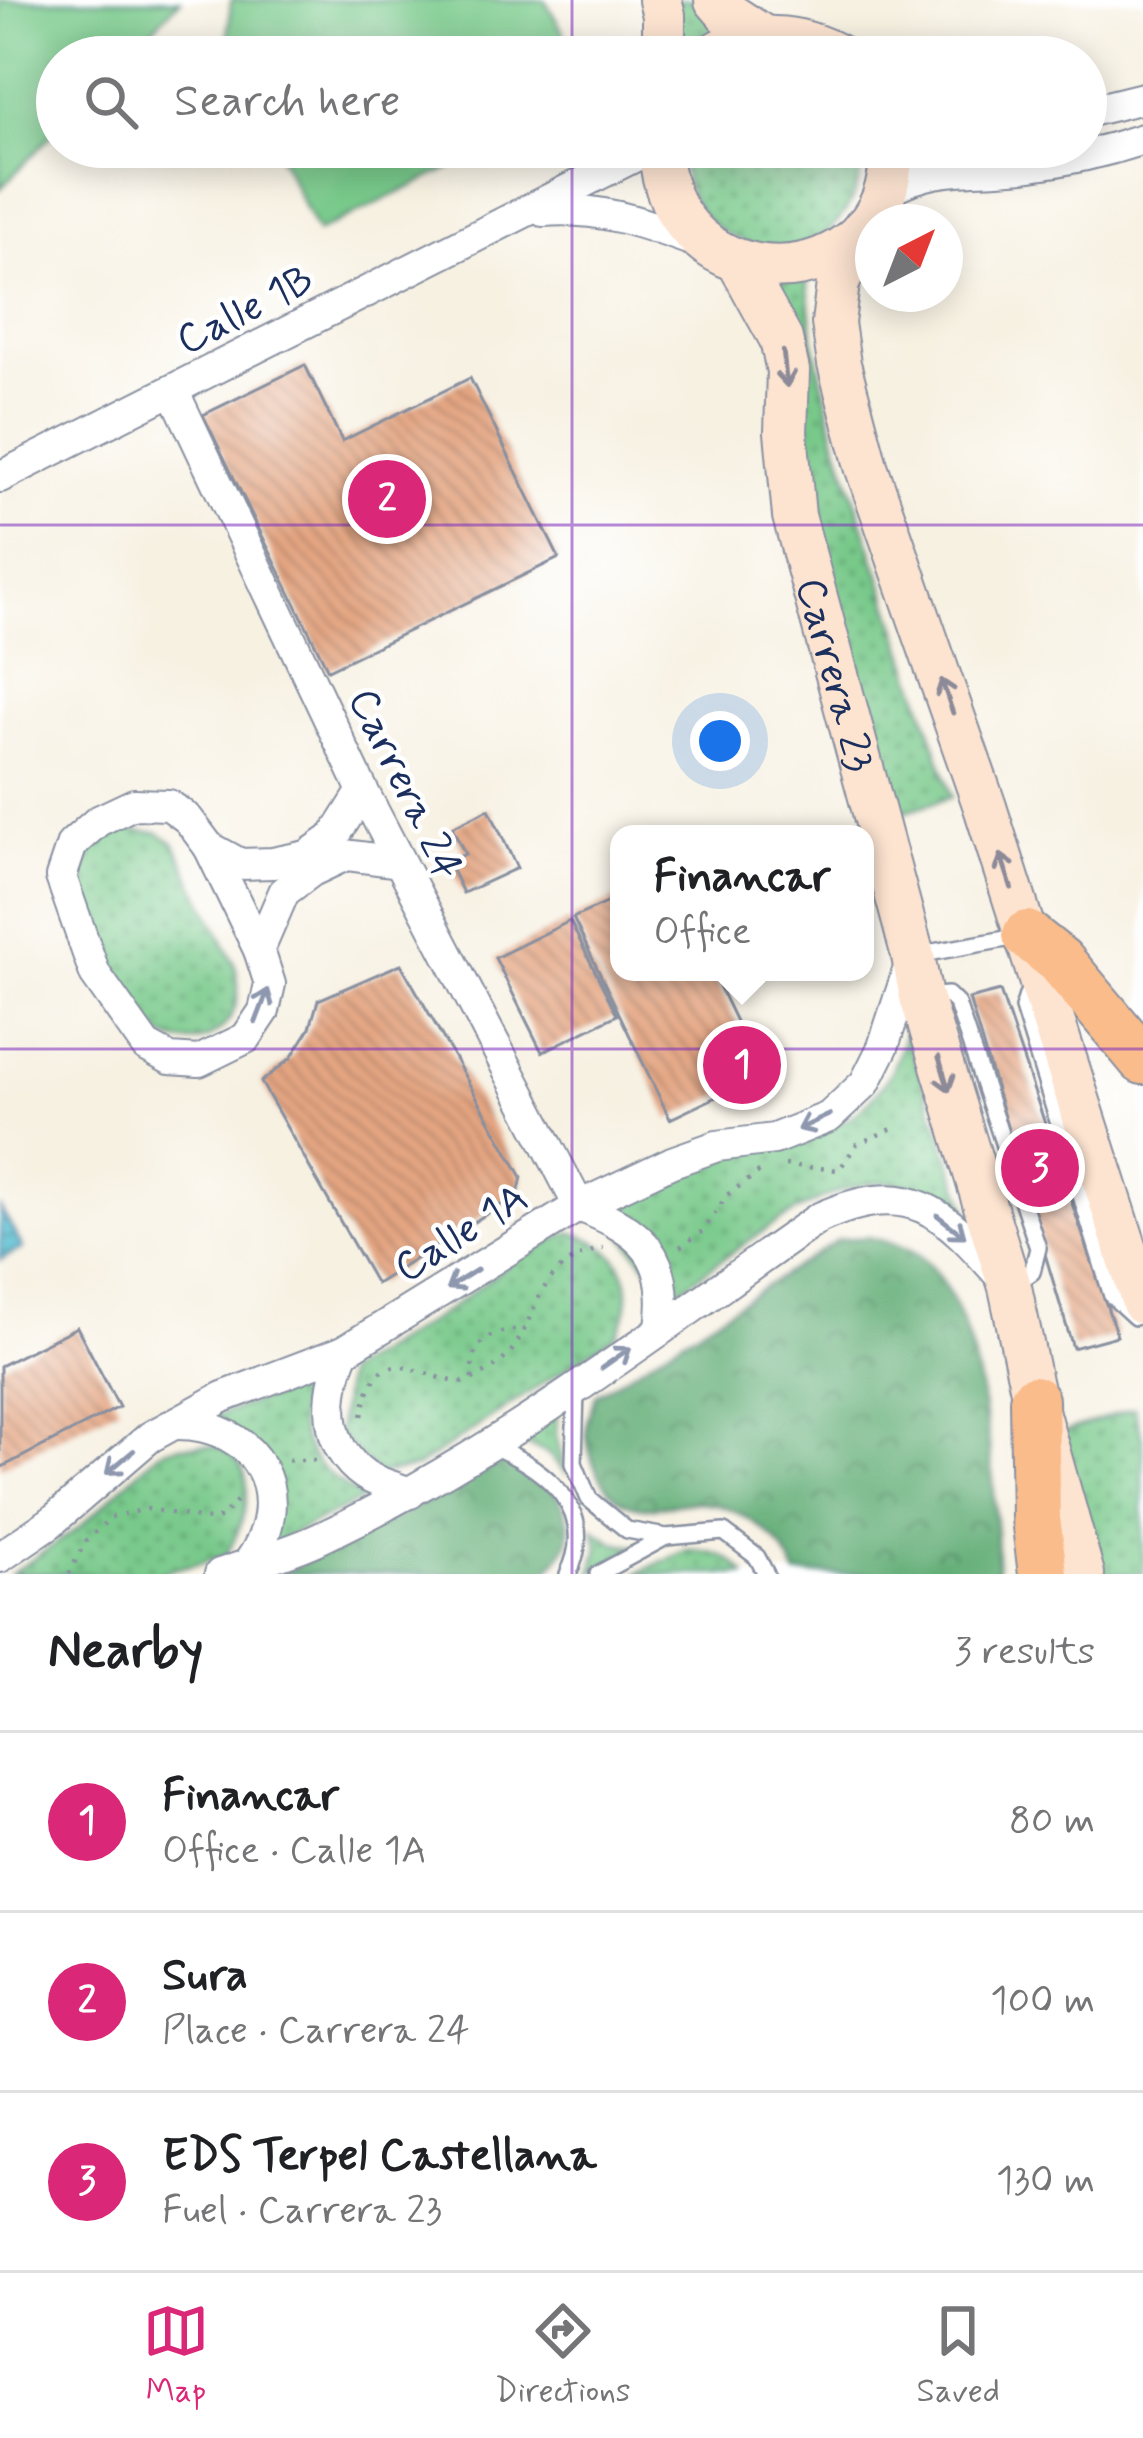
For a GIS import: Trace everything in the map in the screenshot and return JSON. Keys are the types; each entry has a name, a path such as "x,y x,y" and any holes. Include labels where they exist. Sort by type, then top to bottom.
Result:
{"highway":[{"path":"1032,953 1060,962 1143,1060"},
{"path":"1034,1400 1036,1519 1043,1574"}],"main road":[{"path":"660,0 663,36"},
{"path":"716,0 762,36"},
{"name":"Carrera 23","path":"660,168 675,211 723,254 781,339 788,371 786,432 794,516 917,976 1010,1287 1034,1400 1083,1574"},
{"path":"878,204 888,168"},
{"path":"723,254 766,268 807,264 844,247 855,237"},
{"path":"855,247 838,283 833,323 866,466 1032,953 1143,1303"}],"street":[{"path":"1107,107 1143,98"},
{"path":"1107,150 1143,140"},
{"name":"Calle 1B","path":"0,477 614,168"},
{"path":"885,191 922,173 992,168"},
{"name":"Calle 1B","path":"525,213 579,208 618,213 723,254"},
{"name":"Carrera 24","path":"173,390 363,791 579,1206"},
{"path":"209,847 240,864 307,856 334,837 363,791"},
{"path":"134,804 169,805 188,819 209,847 259,950 269,984 264,1011 246,1037 199,1061 170,1059 146,1046 95,974 61,877 72,844 98,821 134,804"},
{"path":"259,950 284,892 312,871 346,855 399,862"},
{"name":"Calle 1A","path":"0,1557 50,1523 150,1437 223,1397 344,1351 579,1206 672,1162 717,1146 773,1139 829,1117 866,1083 917,976"},
{"path":"233,1569 310,1543 410,1493 490,1445 819,1218 858,1201 887,1198 918,1204 956,1226 1010,1287"},
{"path":"579,1206 612,1219 639,1238 656,1260 664,1283 661,1327"},
{"path":"344,1351 329,1406 340,1449 365,1475 410,1493"},
{"path":"174,1424 201,1424 225,1432 245,1445 260,1467 271,1518 262,1546 233,1569"}],"lane":[{"path":"917,976 1032,953 1023,1008 1112,1296 1143,1322"},
{"path":"577,1386 574,1463 589,1498 627,1531 666,1537 724,1532 757,1557 766,1574"},
{"path":"490,1445 545,1473 572,1510 580,1544 568,1574"},
{"path":"572,1510 589,1498"},
{"path":"598,1574 666,1537"}],"path":[{"path":"781,1165 839,1170 857,1144 894,1128"},
{"path":"70,1574 85,1542 111,1517 148,1509 210,1520 222,1517 260,1467 278,1459 315,1462 340,1449 354,1434 370,1384 394,1365 460,1383 499,1367 513,1354 541,1287 553,1274 591,1251 639,1238 670,1251 689,1243 712,1220 727,1195 767,1168"},
{"path":"472,1379 472,1358 486,1337 496,1331 526,1329"}],"green space":[{"path":"0,0 180,0 146,36 36,36 36,151 0,189"},
{"path":"231,0 545,0 565,36 228,36"},
{"path":"672,0 693,0 718,31 703,36 676,36"},
{"path":"285,168 450,168 317,232"},
{"path":"860,168 853,198 832,227 804,245 787,248 744,242 710,222 697,207 683,169"},
{"path":"771,279 807,279 813,340 835,437 952,797 883,818 804,513"},
{"path":"125,829 159,833 174,843 234,963 235,1008 212,1036 195,1042 176,1041 157,1033 139,1016 92,912 85,865 105,839"},
{"path":"905,1031 968,1211 909,1185 872,1183 846,1189 766,1229 670,1296 602,1208 653,1176 849,1119 886,1081"},
{"path":"569,1232 603,1247 623,1270 628,1299 617,1334 417,1467 379,1475 338,1434 345,1373 445,1312 511,1263"},
{"path":"868,1237 920,1257 942,1282 960,1317 990,1452 997,1574 796,1574 780,1546 741,1514 709,1503 636,1506 614,1495 588,1447 587,1422 596,1395 839,1239"},
{"path":"303,1384 299,1423 310,1453 332,1477 363,1499 269,1545 273,1496 208,1419"},
{"path":"1134,1408 1143,1439 1143,1574 1093,1574 1056,1435"},
{"path":"557,1412 556,1435 565,1472 547,1453 515,1441"},
{"path":"178,1446 217,1447 242,1467 244,1513 225,1556 155,1574 11,1574 79,1528 159,1452"},
{"path":"498,1459 538,1476 566,1513 568,1541 545,1574 278,1574 402,1515"},
{"path":"594,1529 615,1543 637,1546 591,1573 599,1548"},
{"path":"687,1550 719,1555 745,1574 635,1574"}],"water":[{"path":"0,1208 23,1248 0,1260"}],"building":[{"path":"305,365 342,441 470,378 559,558 328,670 203,415"},
{"path":"489,809 517,868 463,893 448,862 465,854 452,827"},
{"path":"610,901 610,981 716,981 762,1075 670,1119 573,918"},
{"path":"570,921 617,1015 542,1052 495,958"},
{"path":"401,964 522,1177 518,1194 376,1284 261,1082 291,1058 310,1028 318,1000"},
{"path":"1000,991 1117,1336 1073,1348 969,999"},
{"path":"77,1327 119,1407 0,1468 0,1366"}],"place":[{"name":"Sura","path":"387,499"},
{"name":"Financar","path":"742,1065"},
{"name":"EDS Terpel Castellana","path":"1040,1168"}]}
